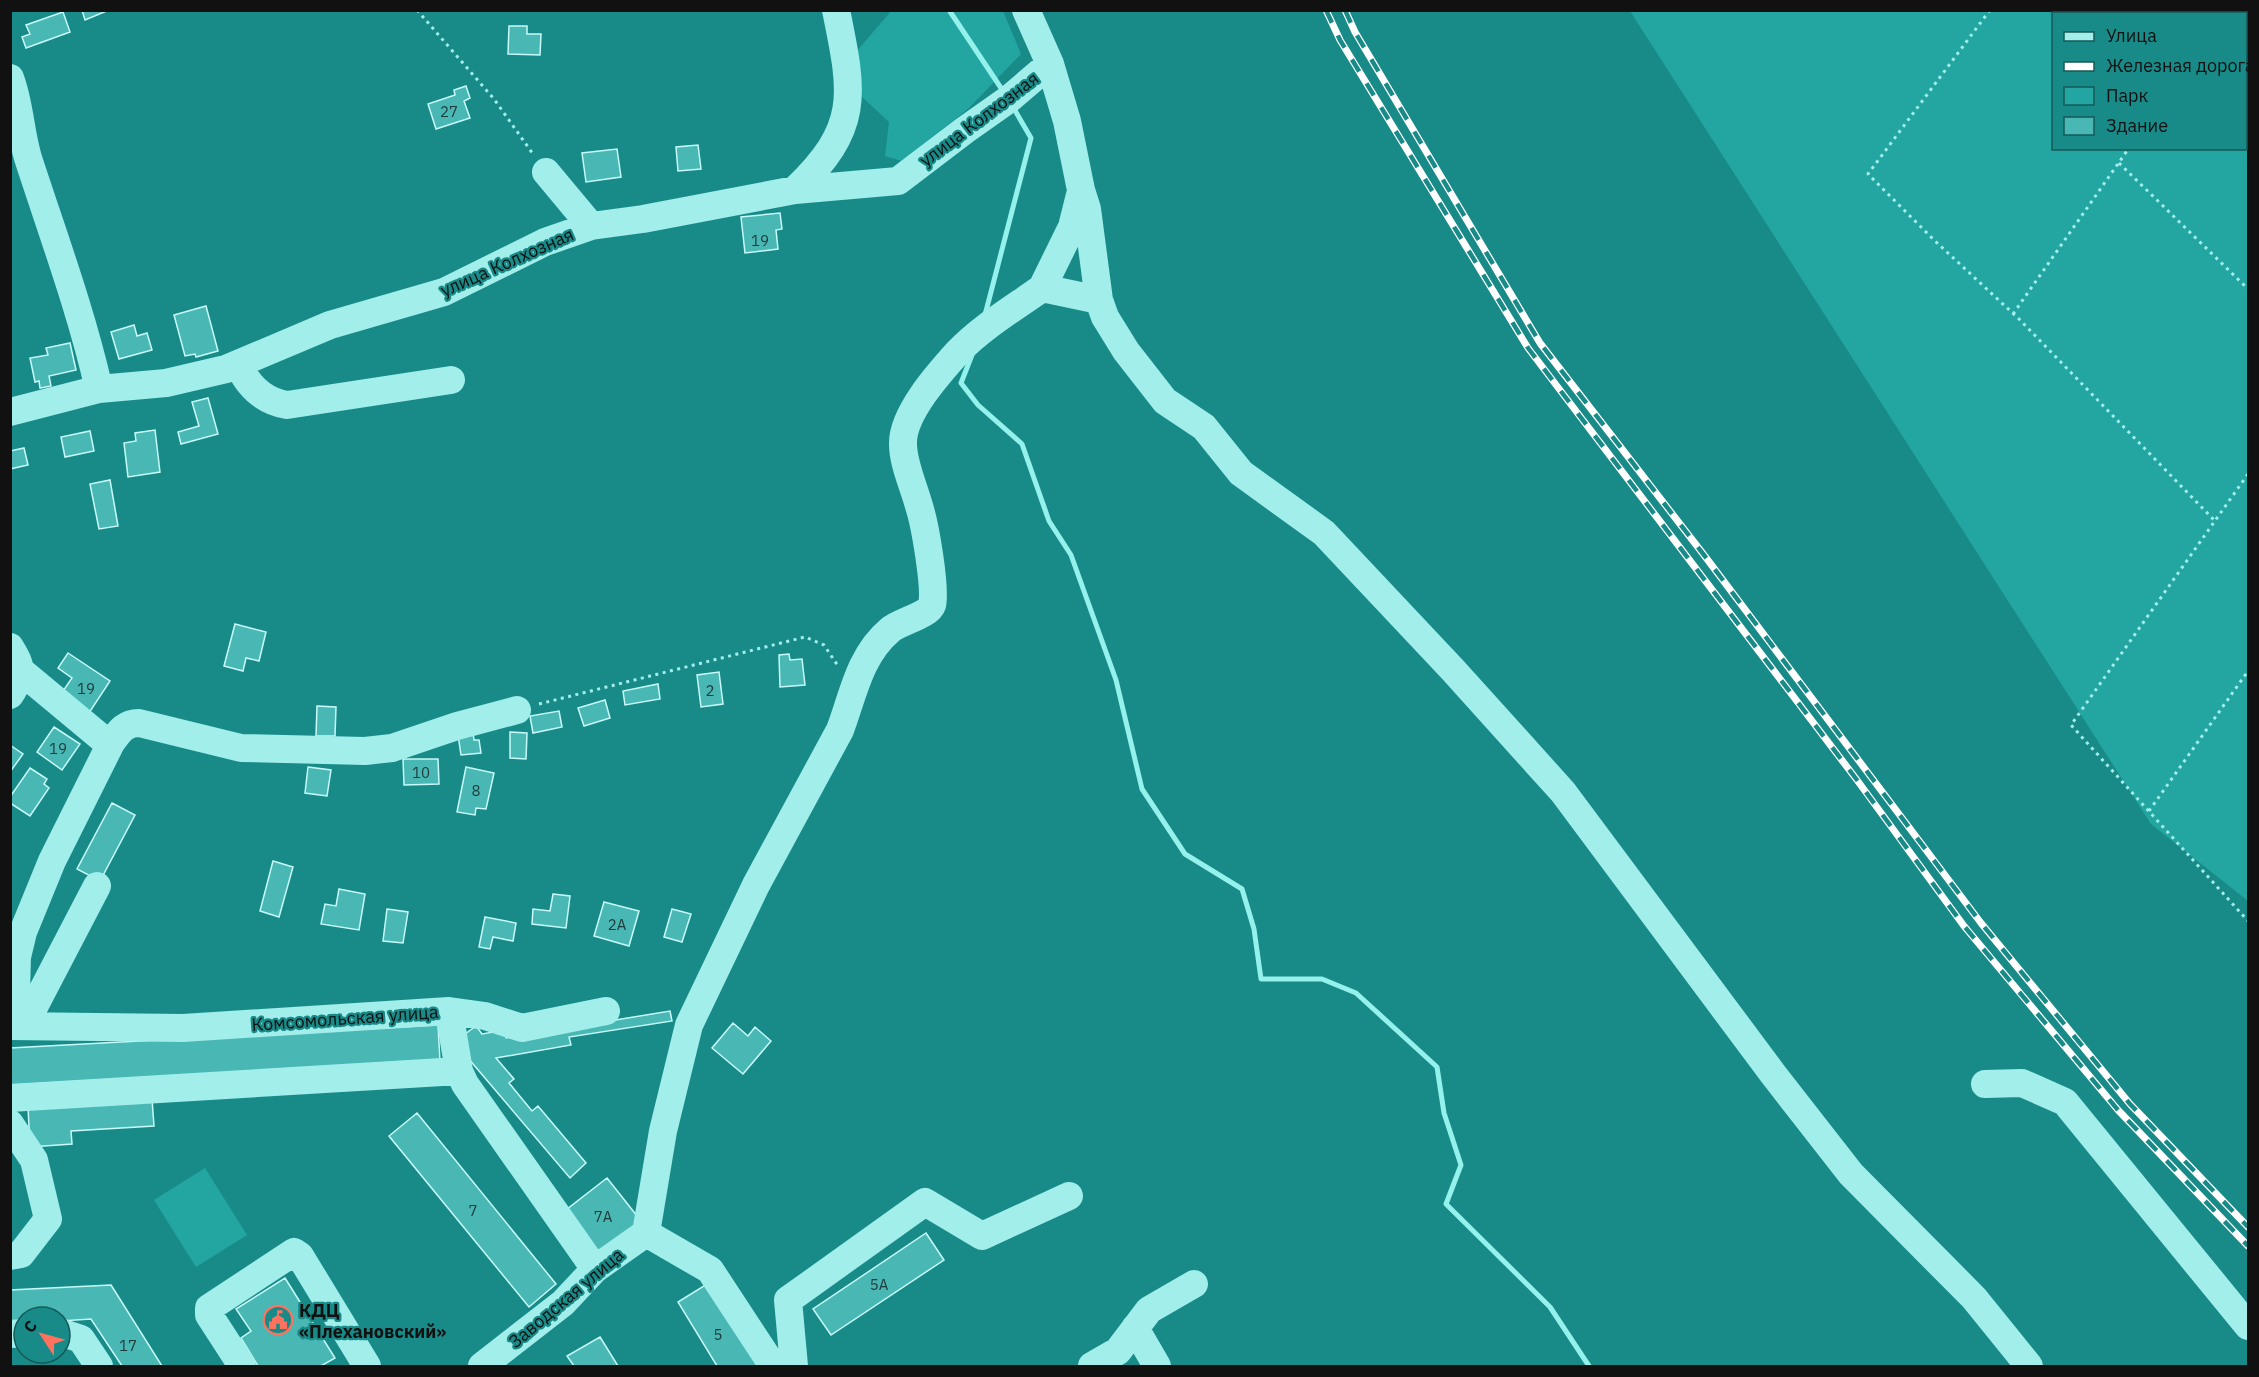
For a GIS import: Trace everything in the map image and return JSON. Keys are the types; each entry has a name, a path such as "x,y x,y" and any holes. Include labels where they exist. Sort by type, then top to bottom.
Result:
{"street":[{"path":"795,190 824,160 838,138 847,111 849,83 836,10"},
{"path":"1026,10 1050,64 1067,121 1087,209 1099,300 1105,317 1126,351 1165,401 1204,427 1241,473 1324,533 1453,670 1563,792 1773,1074 1851,1174 1974,1298 2029,1366"},
{"name":"улица Колхозная","path":"10,412 99,389 166,383 226,369 330,325 444,292 545,242 591,226 643,219 795,190 898,181 1008,99 1050,64"},
{"path":"10,78 16,94 26,149 77,304 99,389"},
{"path":"546,172 591,226"},
{"path":"773,1366 710,1270 646,1233 663,1131 689,1025 756,885 840,730 850,706 849,698 862,668 879,640 890,629 928,612 932,606 925,524 903,448 906,429 912,413 920,399 959,351 1042,288 1072,227 1081,190"},
{"path":"1042,288 1099,300"},
{"path":"238,364 247,381 256,391 268,400 287,405 451,380"},
{"path":"14,671 110,745"},
{"path":"16,1026 17,957 22,932 52,861 110,745 124,726 139,723 242,748 383,750 457,726 517,710"},
{"path":"16,1026 97,886"},
{"path":"449,1011 485,1016 522,1028 606,1011"},
{"name":"Комсомольская улица","path":"16,1026 183,1028 449,1011 459,1071 465,1084 595,1269"},
{"path":"10,1098 459,1071"},
{"path":"1985,1084 2022,1083 2065,1102 2248,1326"},
{"path":"10,1124 34,1160 48,1219 21,1254 10,1256"},
{"path":"794,1366 788,1300 925,1202 982,1236 1069,1196"},
{"name":"Заводская улица","path":"486,1366 563,1303 595,1269 646,1233"},
{"path":"242,1366 209,1315 208,1308 294,1252 300,1256 367,1366"},
{"path":"1092,1366 1118,1351 1149,1310 1194,1284"},
{"path":"1135,1328 1157,1366"},
{"path":"72,1336 81,1339 99,1366"}],"path":[{"path":"417,10 494,99 546,172"},
{"path":"1990,10 1868,174 2013,314 2215,521"},
{"path":"2013,314 2127,150"},
{"path":"2119,163 2248,289"},
{"path":"2248,474 2071,725 2248,921"},
{"path":"517,710 805,637 820,642 828,649 839,668 849,698"},
{"path":"2149,811 2248,671"}],"green space":[{"path":"892,10 1003,11 1021,54 969,108 902,161 885,156 889,122 859,94 850,59"},
{"path":"1630,11 2248,11 2248,901 2151,824"},
{"path":"205,1168 247,1235 196,1267 154,1200"}],"building":[{"path":"82,10 109,10 85,20"},
{"path":"63,12 70,32 26,48 22,37 30,34 26,25"},
{"path":"509,26 527,26 527,34 541,34 540,55 508,54"},
{"path":"466,86 470,98 464,101 470,118 436,129 428,104 455,95 454,90"},
{"path":"698,145 701,169 678,171 676,147"},
{"path":"617,149 621,177 586,182 582,153"},
{"path":"780,213 782,229 776,230 778,249 745,253 741,217"},
{"path":"206,306 218,351 196,357 195,354 185,356 174,315"},
{"path":"134,325 137,336 147,333 152,350 119,359 111,332"},
{"path":"70,343 76,370 49,376 51,386 40,388 39,381 35,382 30,358 48,355 46,348"},
{"path":"208,398 218,434 181,444 178,432 199,426 192,402"},
{"path":"155,430 160,472 128,477 124,443 136,441 135,433"},
{"path":"90,431 94,451 65,457 61,437"},
{"path":"24,448 28,465 10,469 10,451"},
{"path":"110,480 118,526 99,529 90,484"},
{"path":"235,624 266,632 259,661 246,658 243,671 224,666"},
{"path":"68,653 110,681 89,713 61,694 72,678 58,668"},
{"path":"789,654 790,660 802,659 805,685 780,687 779,655"},
{"path":"719,672 723,704 701,707 697,675"},
{"path":"658,684 660,699 625,705 623,691"},
{"path":"605,700 610,718 584,726 578,708"},
{"path":"317,706 336,707 335,736 316,736"},
{"path":"559,711 562,727 533,733 530,716"},
{"path":"54,727 80,744 62,770 37,752"},
{"path":"510,732 527,733 526,759 510,758"},
{"path":"473,733 474,740 479,740 481,753 461,755 458,735"},
{"path":"10,745 23,754 10,772"},
{"path":"403,759 438,759 439,784 404,785"},
{"path":"308,767 331,770 327,796 305,793"},
{"path":"466,767 494,773 486,809 476,808 475,815 457,812"},
{"path":"30,768 47,779 44,784 49,788 30,816 10,803 10,797"},
{"path":"112,803 135,815 100,881 77,869"},
{"path":"273,861 293,867 279,917 260,911"},
{"path":"339,889 365,894 359,930 321,924 325,904 336,906"},
{"path":"553,894 570,896 566,928 532,924 533,909 550,911"},
{"path":"604,902 639,911 629,946 594,936"},
{"path":"387,909 408,912 403,943 383,941"},
{"path":"672,909 691,914 682,942 664,937"},
{"path":"485,917 516,923 513,941 493,937 490,949 479,947"},
{"path":"670,1011 672,1021 569,1037 571,1045 496,1058 514,1079 509,1083 532,1111 538,1106 586,1163 570,1178 468,1058 461,1037 476,1026 482,1034 505,1030 506,1038"},
{"path":"733,1023 748,1036 755,1027 771,1041 743,1074 712,1048"},
{"path":"438,1025 440,1061 10,1085 10,1048"},
{"path":"152,1099 154,1126 71,1131 72,1144 30,1147 28,1107"},
{"path":"417,1113 556,1284 529,1307 389,1136"},
{"path":"607,1178 641,1221 600,1254 566,1210"},
{"path":"926,1233 944,1260 831,1335 813,1309"},
{"name":"КДЦ «Плехановский»","path":"285,1278 335,1358 321,1366 258,1366 241,1338 251,1331 236,1309"},
{"path":"707,1284 758,1366 717,1366 678,1302"},
{"path":"111,1285 162,1366 122,1366 91,1319 72,1320 72,1305 12,1305 12,1323 10,1323 10,1290"},
{"path":"600,1337 618,1366 574,1366 567,1356"}],"waterway":[{"path":"949,10 1003,91"},
{"path":"985,315 1031,138 1013,107"},
{"path":"972,355 961,383 978,405 1022,444 1049,521 1071,555 1116,680 1142,789 1185,854 1242,889 1254,929 1261,979 1322,979 1356,993 1437,1067 1444,1113 1461,1165 1446,1204 1550,1307 1589,1366"}],"railway":[{"path":"1326,10 1340,40 1528,348 1857,780 1964,926 2118,1110 2248,1246"},
{"path":"1345,10 1355,32 1540,343 1704,555 1981,923 2130,1104 2248,1227"}],"place":[{"name":"КДЦ «Плехановский»","path":"278,1320"}]}
